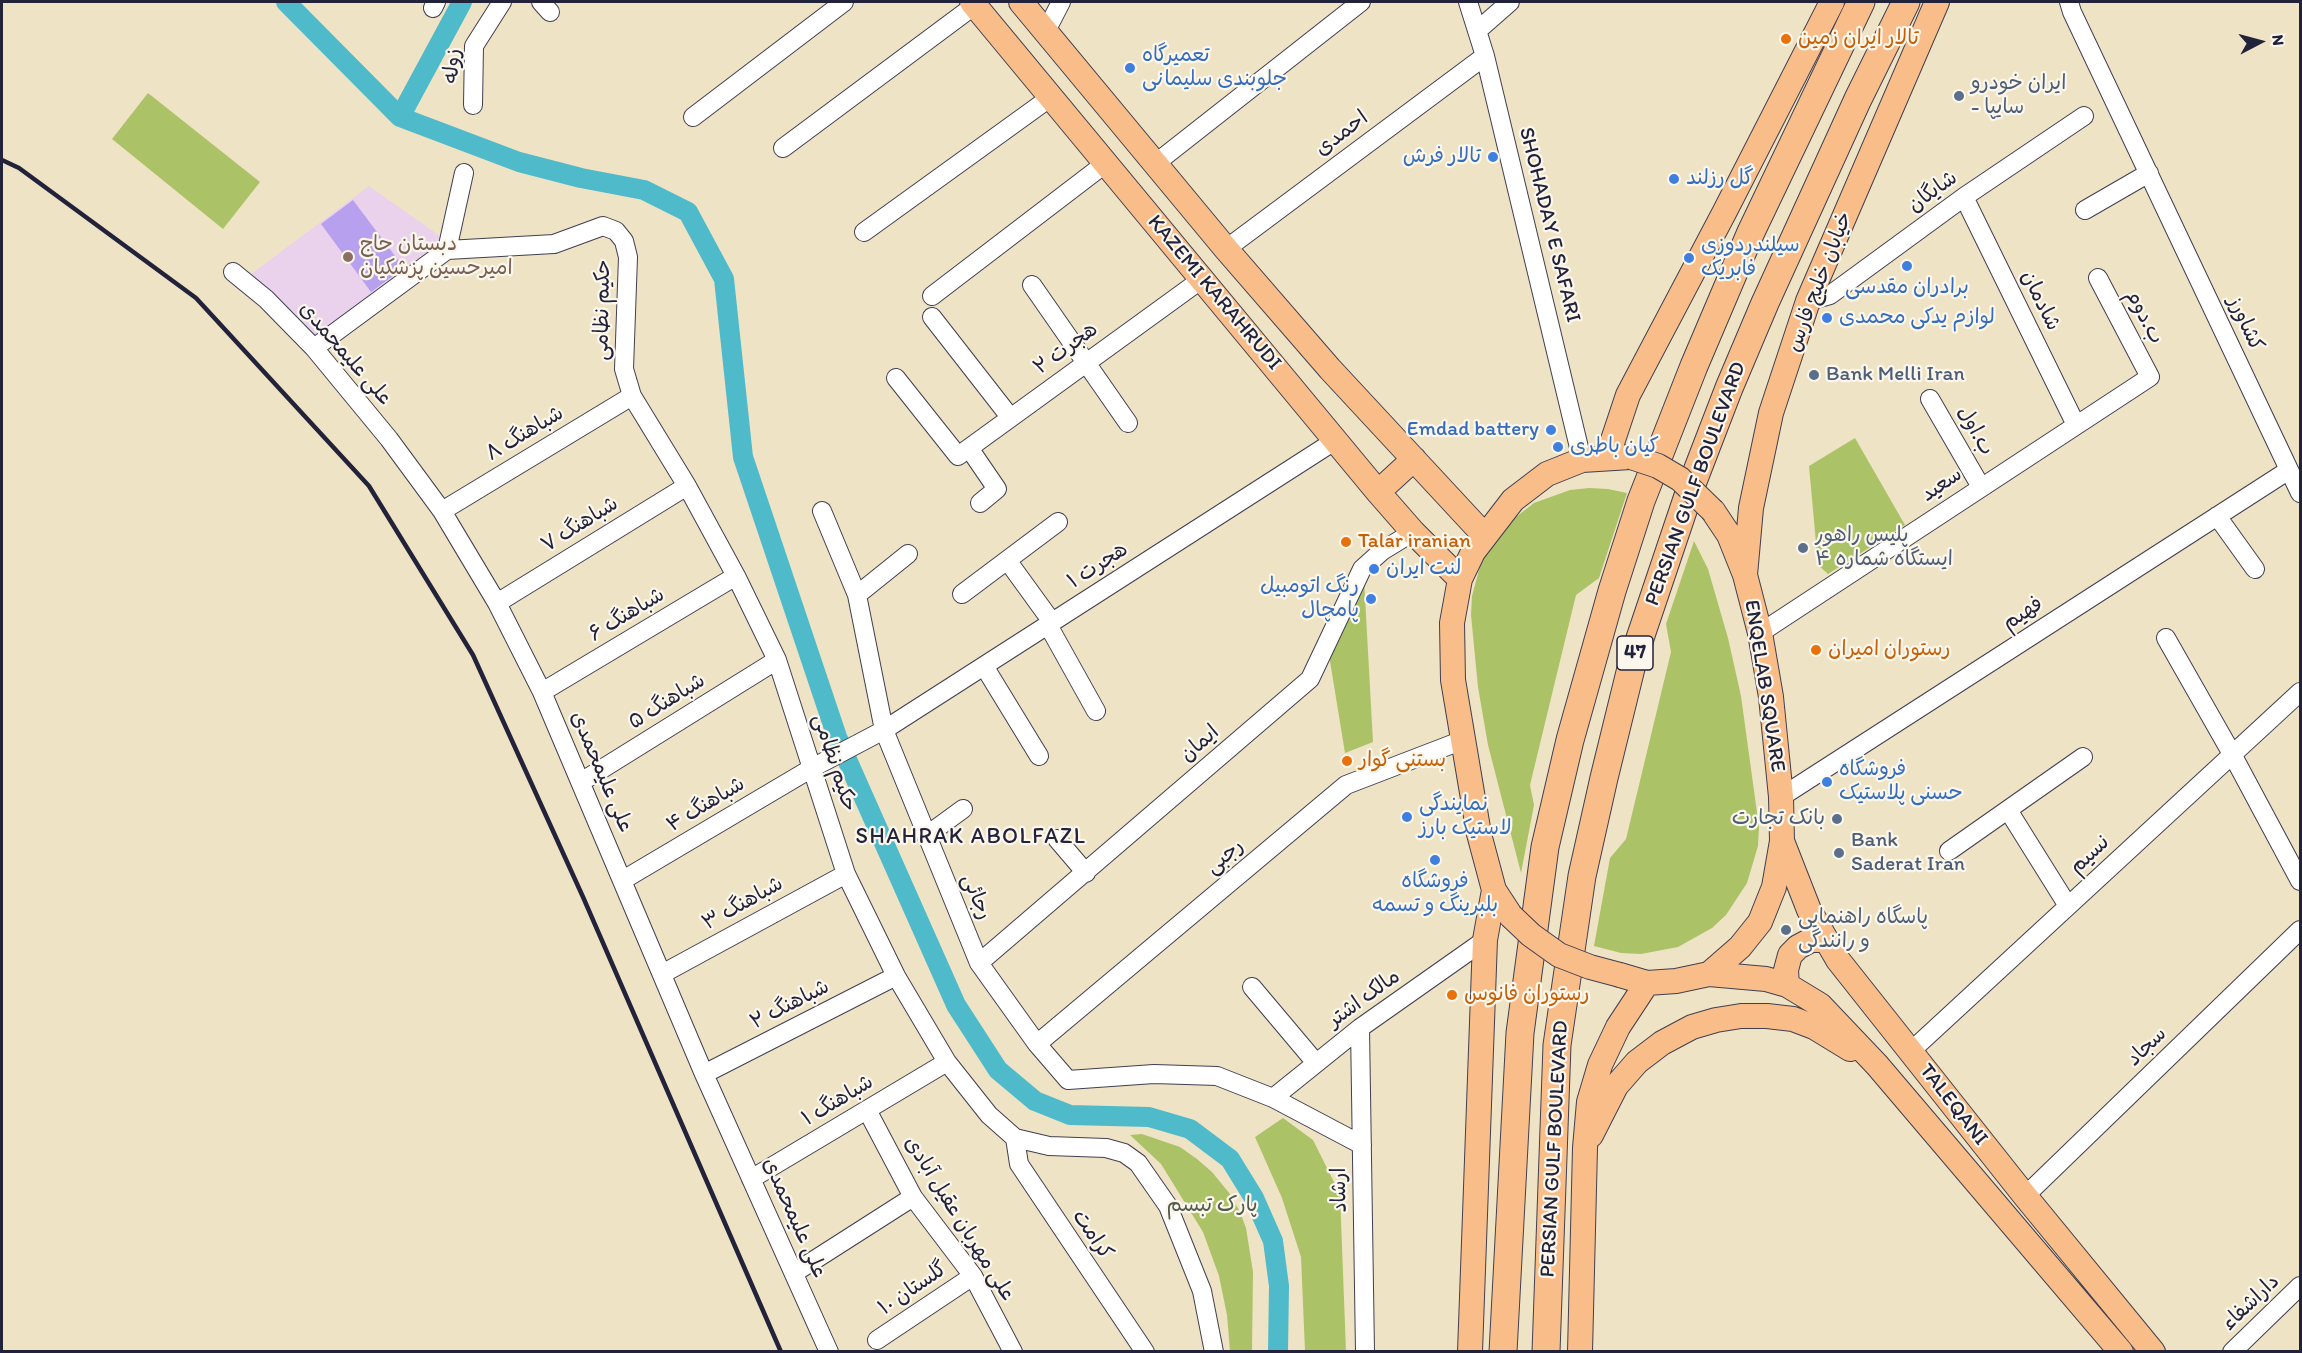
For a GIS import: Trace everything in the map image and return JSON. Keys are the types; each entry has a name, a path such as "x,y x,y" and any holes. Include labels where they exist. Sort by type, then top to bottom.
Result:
{"highway":[{"name":"PERSIAN GULF BOULEVARD","path":"1503,1352 1520,1033 1545,847 1570,740 1612,591 1641,501 1685,388 1751,232 1861,2"},
{"name":"PERSIAN GULF BOULEVARD","path":"1546,1352 1557,1045 1582,876 1634,656 1692,484 1729,388 1858,99 1906,2"}],"main road":[{"name":"KAZEMI KARAHRUDI","path":"1021,2 1226,249 1330,369 1485,536"},
{"path":"1607,458 1628,395 1832,2"},
{"name":"خیابان خلیج فارس","path":"1745,575 1751,508 1772,413 1808,301 1937,2"},
{"name":"KAZEMI KARAHRUDI","path":"974,3 1378,492 1413,532 1460,579"},
{"name":"ENQELAB SQUARE","path":"1631,457 1658,466 1680,479 1713,511 1729,535 1745,575 1760,633 1776,742 1782,841 1774,887 1760,922 1740,947 1709,974 1676,981 1647,983 1590,967 1559,955 1510,916 1494,890 1479,834 1453,680 1452,623 1460,579 1473,552 1513,500 1547,474 1582,460 1607,458 1631,457"},
{"path":"1378,492 1414,459"},
{"name":"TALEQANI","path":"1782,841 1809,910 1838,960 2025,1196 2153,1352"},
{"path":"1470,1352 1485,940 1494,890"},
{"path":"1787,985 1786,970 1790,955 1797,947 1810,940 1825,940"},
{"name":"TALEQANI","path":"1709,974 1766,979 1787,985 1820,1005 1876,1065 2121,1352"},
{"path":"1580,1352 1585,1148 1589,1102 1600,1065 1618,1027 1647,983"},
{"path":"1585,1148 1616,1086 1637,1062 1662,1042 1692,1027 1716,1020 1741,1016 1793,1019 1814,1027 1876,1065"}],"street":[{"name":"زوله","path":"473,105 474,46 502,2"},
{"path":"693,117 844,2"},
{"path":"1046,31 1062,2"},
{"path":"1156,164 1361,2"},
{"name":"SHOHADAY E SAFARI","path":"1468,2 1485,56 1582,460"},
{"path":"1477,31 1510,2"},
{"name":"کشاورز","path":"2069,2 2301,493"},
{"path":"783,148 974,3"},
{"name":"احمدی","path":"1226,249 1485,56"},
{"path":"864,232 1051,97"},
{"name":"شایگان","path":"1808,301 1830,295 1964,197 2084,116"},
{"path":"932,297 1106,163"},
{"path":"314,348 447,250 464,173"},
{"path":"2085,210 2149,173"},
{"name":"شادمان","path":"1964,197 2076,425"},
{"name":"حکیم نظامی","path":"447,250 554,244 603,226 616,231 624,241 628,257 624,369 632,396 687,486 736,576 777,660 817,766 846,874 896,976 947,1062 989,1115 1014,1138 1049,1146 1106,1148 1124,1153 1138,1162 1168,1206 1202,1291 1214,1352"},
{"name":"علی علیمحمدی","path":"233,272 266,299 314,348 389,439 442,511 497,603 542,692 704,1074 829,1352"},
{"name":"ب.دوم","path":"2098,278 2150,377"},
{"name":"هجرت ۲","path":"963,452 1202,279"},
{"path":"1032,285 1128,423"},
{"path":"932,317 1010,417"},
{"name":"سعید","path":"1760,633 2150,377"},
{"path":"896,378 997,489 980,503"},
{"name":"شباهنگ ۸","path":"442,511 632,396"},
{"name":"ب.اول","path":"1930,399 1981,486"},
{"name":"هجرت ۱","path":"865,740 1336,440"},
{"name":"فهیم","path":"1781,797 2289,470"},
{"name":"شباهنگ ۷","path":"497,603 687,486"},
{"name":"رجائی","path":"822,511 857,595 884,730 926,836 979,963 1037,1044 1068,1080 1154,1074 1217,1076 1273,1098"},
{"path":"2217,516 2255,569"},
{"path":"962,594 1058,522"},
{"name":"ایمان","path":"979,963 1310,678 1362,569 1382,550 1413,532"},
{"path":"857,595 908,554"},
{"path":"1007,560 1050,624 1096,711"},
{"name":"شباهنگ ۶","path":"542,692 736,576"},
{"path":"2166,639 2301,881"},
{"name":"شباهنگ ۵","path":"581,782 777,660"},
{"path":"984,666 1038,756"},
{"name":"نسیم","path":"1910,1052 2301,692"},
{"name":"شباهنگ ۴","path":"623,880 865,740"},
{"name":"رجبی","path":"1037,1044 1346,785 1463,740"},
{"path":"1949,851 2083,757"},
{"path":"926,836 963,809"},
{"path":"2008,810 2068,906"},
{"path":"1057,839 1086,873"},
{"name":"شباهنگ ۳","path":"662,974 846,874"},
{"name":"سجاد","path":"2025,1196 2301,930"},
{"name":"مالک اشتر","path":"1273,1098 1360,1028 1485,940"},
{"name":"شباهنگ ۲","path":"704,1074 896,976"},
{"path":"1252,987 1316,1063"},
{"name":"ارشاد","path":"1360,1028 1365,1352"},
{"name":"شباهنگ ۱","path":"751,1179 947,1062"},
{"path":"1273,1098 1362,1145"},
{"name":"علی مهربان عقیل آبادی","path":"867,1110 913,1197 973,1276 1013,1352"},
{"name":"کرامت","path":"1014,1138 1019,1164 1144,1352"},
{"path":"794,1273 913,1197"},
{"name":"گلستان ۱۰","path":"877,1340 973,1276"},
{"name":"داراشفاء","path":"2232,1352 2301,1286"}],"shaded area":[{"name":"دبستان حاج امیرحسین پزشکیان","path":"369,186 444,239 315,336 251,274"}],"green space":[{"path":"148,93 260,182 223,229 112,139"},
{"path":"1855,438 1905,525 1828,574 1818,565 1809,466"},
{"path":"1589,488 1627,493 1599,578 1576,595 1530,785 1534,805 1521,873 1488,745 1478,687 1471,615 1472,596 1482,559 1503,527 1534,503 1570,490"},
{"path":"1694,541 1708,569 1728,638 1741,696 1759,827 1758,846 1747,883 1726,915 1712,928 1678,947 1641,954 1621,953 1594,946 1610,858 1626,839 1671,652 1666,624"},
{"path":"1364,579 1373,742 1345,753 1329,655"},
{"path":"1283,1118 1313,1140 1340,1194 1346,1351 1305,1351 1301,1257 1282,1198 1255,1137"},
{"name":"پارک تبسم","path":"1142,1134 1180,1147 1197,1159 1212,1172 1230,1194 1240,1212 1246,1228 1253,1272 1252,1351 1230,1351 1227,1315 1219,1276 1203,1232 1161,1164 1130,1135"}],"building":[{"path":"353,200 404,268 371,292 321,224"}],"waterway":[{"path":"286,2 400,117 519,162 581,178 644,190 688,212 724,279 743,457 837,737 956,1005 998,1070 1035,1101 1070,1115 1149,1117 1190,1129 1230,1159 1254,1198 1273,1241 1279,1286 1278,1352"},
{"path":"400,117 462,2"}],"railway":[{"path":"2,160 19,168 196,298 369,486 473,655 583,897 781,1352"}],"place":[{"name":"تالار ایران زمین","path":"1786,39"},
{"name":"تعمیرگاه جلوبندی سلیمانی","path":"1130,68"},
{"name":"ایران خودرو - سایپا","path":"1959,96"},
{"name":"تالار فرش","path":"1493,157"},
{"name":"گل رزلند","path":"1674,179"},
{"name":"دبستان حاج امیرحسین پزشکیان","path":"348,257"},
{"name":"سیلندردوزی فابریک","path":"1689,258"},
{"name":"برادران مقدسی","path":"1907,266"},
{"name":"لوازم یدکی محمدی","path":"1827,318"},
{"name":"Bank Melli Iran","path":"1814,375"},
{"name":"Emdad battery","path":"1551,430"},
{"name":"کیان باطری","path":"1558,447"},
{"name":"Talar iranian","path":"1346,542"},
{"name":"پلیس راهور ایستگاه شماره ۴","path":"1803,548"},
{"name":"لنت ایران","path":"1374,569"},
{"name":"رنگ اتومبیل پامچال","path":"1371,599"},
{"name":"رستوران امیران","path":"1816,650"},
{"name":"بستنی گوار","path":"1347,761"},
{"name":"فروشگاه حسنی پلاستیک","path":"1827,782"},
{"name":"نمایندگی لاستیک بارز","path":"1407,817"},
{"name":"بانک تجارت","path":"1837,819"},
{"name":"Bank Saderat Iran","path":"1839,853"},
{"name":"فروشگاه بلبرینگ و تسمه","path":"1435,860"},
{"name":"پاسگاه راهنمایی و رانندگی","path":"1786,930"},
{"name":"رستوران فانوس","path":"1452,995"}],"district":[{"name":"SHAHRAK ABOLFAZL","path":"971,837"}]}
